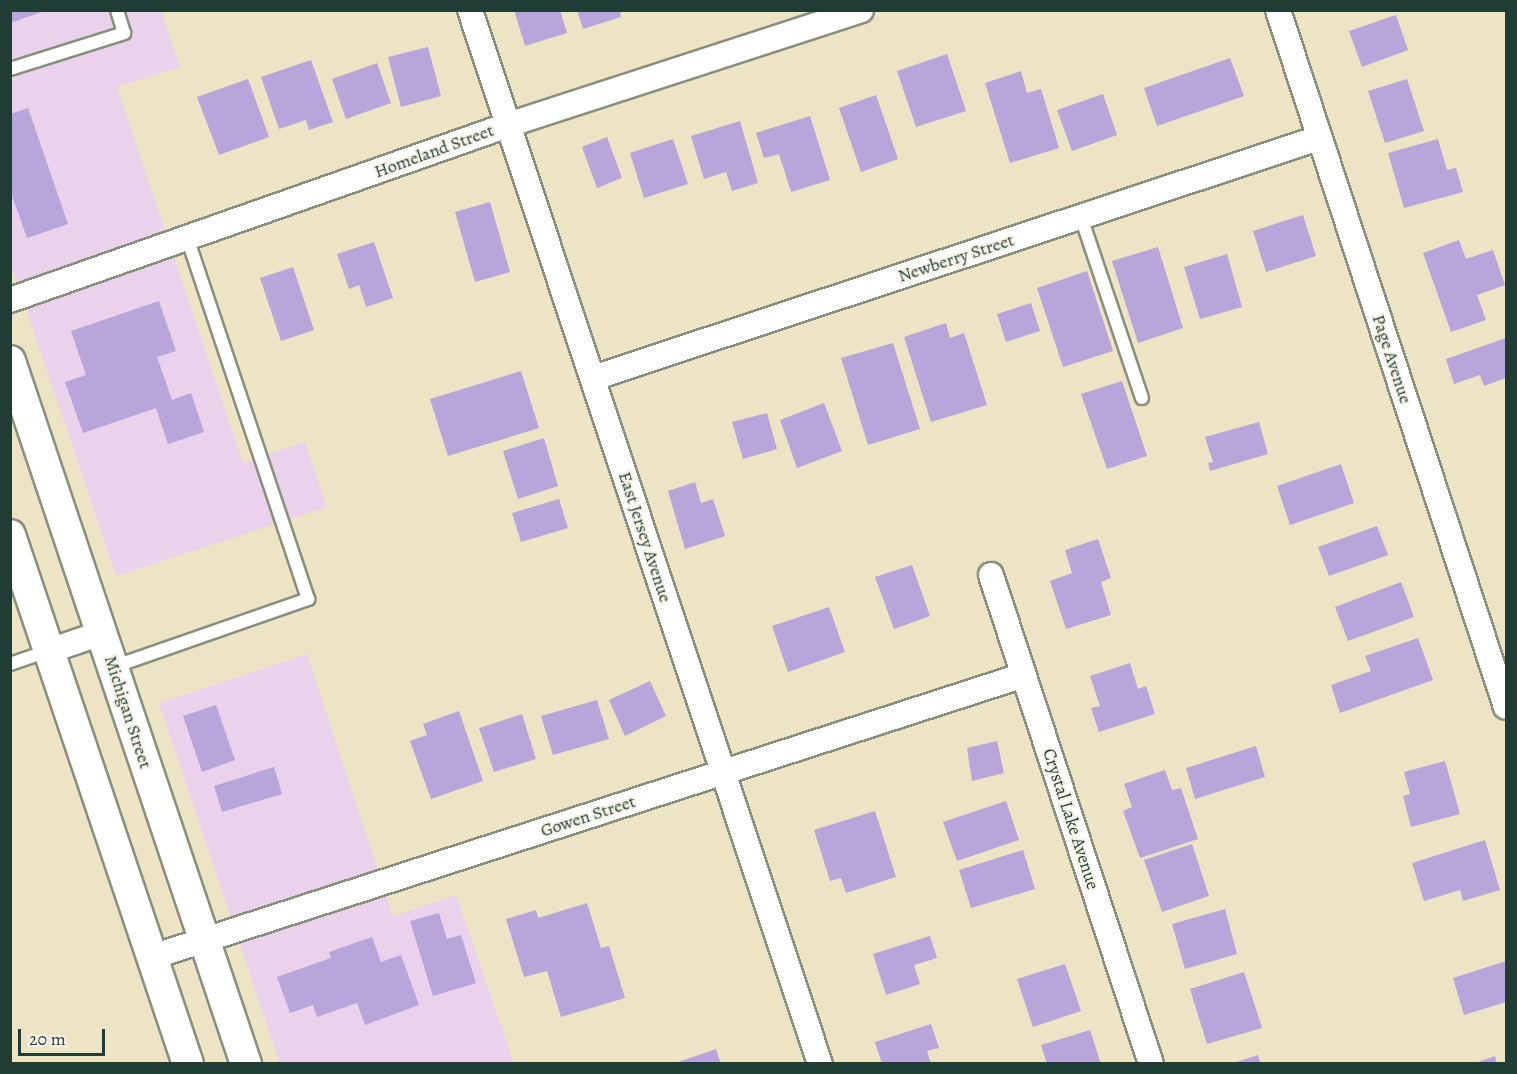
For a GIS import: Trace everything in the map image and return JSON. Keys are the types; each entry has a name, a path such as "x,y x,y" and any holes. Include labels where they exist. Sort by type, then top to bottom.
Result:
{"street":[{"name":"East Jersey Avenue","path":"471,10 820,1064"},
{"name":"Homeland Street","path":"10,300 188,240 508,125 861,10"},
{"name":"Page Avenue","path":"1278,10 1506,706"},
{"name":"Newberry Street","path":"593,378 1319,138"},
{"name":"Michigan Street","path":"10,361 246,1064"},
{"path":"10,535 188,1064"},
{"name":"Crystal Lake Avenue","path":"991,574 1151,1064"},
{"path":"49,651 102,633"},
{"name":"Gowen Street","path":"152,957 1024,675"}],"lane":[{"path":"10,69 124,33 117,10"},
{"path":"1081,217 1142,398"},
{"path":"113,667 308,599 188,240"},
{"path":"10,664 49,651"}],"shaded area":[{"path":"10,11 161,11 180,67 117,87 243,463 305,442 327,507 116,576 11,264"},
{"path":"307,654 393,916 456,895 514,1063 280,1063 159,703"}],"building":[{"path":"10,10 45,10 45,11 10,23"},
{"path":"514,10 560,10 567,33 525,46"},
{"path":"577,10 620,10 621,17 583,29"},
{"path":"1396,15 1408,50 1362,67 1349,31"},
{"path":"428,47 441,96 401,107 388,57"},
{"path":"947,54 966,111 916,127 897,71"},
{"path":"1230,58 1244,96 1157,126 1144,88"},
{"path":"311,60 333,122 309,130 306,120 279,129 261,77"},
{"path":"377,63 391,103 346,119 332,79"},
{"path":"1021,71 1027,93 1041,89 1059,148 1010,163 985,83"},
{"path":"248,79 269,137 219,155 197,97"},
{"path":"1407,79 1424,131 1385,143 1368,91"},
{"path":"1103,94 1117,135 1072,151 1057,110"},
{"path":"876,95 898,159 861,172 839,108"},
{"path":"28,108 68,224 27,238 10,190 10,114"},
{"path":"810,116 830,180 791,192 779,154 764,158 756,133"},
{"path":"740,121 758,183 732,191 726,172 704,179 691,136"},
{"path":"607,137 622,178 597,188 582,147"},
{"path":"673,139 688,184 644,198 630,153"},
{"path":"1438,139 1447,170 1456,168 1463,192 1404,208 1388,153"},
{"path":"490,202 510,272 475,282 455,212"},
{"path":"1303,215 1316,256 1266,272 1253,231"},
{"path":"1459,240 1466,259 1493,250 1505,285 1477,295 1486,320 1451,332 1423,253"},
{"path":"374,242 393,298 366,307 359,285 349,289 337,254"},
{"path":"1158,247 1183,328 1138,343 1112,261"},
{"path":"1227,254 1242,307 1200,319 1184,267"},
{"path":"293,267 314,330 281,341 260,278"},
{"path":"1087,271 1113,351 1063,367 1037,288"},
{"path":"159,301 176,351 157,357 172,400 191,393 204,432 168,444 156,408 83,433 65,382 86,375 71,331"},
{"path":"1031,303 1040,331 1006,342 997,314"},
{"path":"946,323 950,338 964,333 987,405 931,422 904,337"},
{"path":"1506,338 1506,378 1484,386 1480,375 1454,384 1446,359"},
{"path":"893,343 920,429 868,445 841,358"},
{"path":"521,371 539,428 448,456 430,399"},
{"path":"1122,381 1147,456 1107,469 1081,394"},
{"path":"824,403 842,451 797,468 780,420"},
{"path":"767,413 777,449 743,459 732,422"},
{"path":"1259,422 1268,454 1210,471 1208,463 1213,462 1205,437"},
{"path":"544,438 558,486 518,499 503,451"},
{"path":"1341,464 1354,503 1290,525 1277,486"},
{"path":"695,482 701,503 713,499 725,536 685,549 668,491"},
{"path":"559,499 568,528 521,542 512,513"},
{"path":"1377,526 1388,555 1329,576 1318,547"},
{"path":"1098,539 1111,578 1101,582 1111,615 1066,629 1050,581 1072,573 1065,550"},
{"path":"912,565 930,616 894,629 875,577"},
{"path":"1401,582 1414,617 1348,641 1335,607"},
{"path":"829,607 845,652 788,672 772,626"},
{"path":"1418,638 1433,680 1340,713 1331,685 1371,671 1365,656"},
{"path":"1130,663 1138,689 1146,686 1155,714 1099,732 1091,708 1100,706 1090,676"},
{"path":"650,681 666,716 625,736 609,700"},
{"path":"597,700 609,739 553,755 541,716"},
{"path":"216,705 235,760 202,772 183,716"},
{"path":"459,711 483,781 431,799 410,741 427,735 423,724"},
{"path":"522,714 536,759 494,772 479,728"},
{"path":"997,741 1004,773 972,781 967,748"},
{"path":"1256,746 1265,777 1195,799 1186,768"},
{"path":"1445,761 1460,814 1411,827 1403,796 1410,794 1404,772"},
{"path":"274,767 282,794 222,812 214,786"},
{"path":"1165,770 1172,790 1181,788 1198,839 1140,858 1123,811 1132,807 1124,784"},
{"path":"1006,801 1019,840 957,861 943,822"},
{"path":"875,811 896,877 846,893 841,878 830,881 814,830"},
{"path":"1485,840 1500,890 1463,901 1460,890 1424,901 1412,863"},
{"path":"1192,844 1209,896 1162,912 1144,860"},
{"path":"1023,850 1035,889 971,908 959,870"},
{"path":"587,903 601,948 609,946 625,998 561,1017 547,971 524,977 506,919 536,910 538,918"},
{"path":"1225,909 1237,954 1185,969 1172,924"},
{"path":"439,913 447,939 461,935 476,983 433,996 410,921"},
{"path":"930,936 937,958 914,965 920,984 886,995 873,954"},
{"path":"372,937 381,962 401,955 419,1005 365,1025 357,1003 317,1017 313,1005 290,1013 277,977 331,958 329,952"},
{"path":"1506,961 1506,1002 1464,1015 1453,978"},
{"path":"1065,964 1081,1011 1033,1027 1017,979"},
{"path":"1244,972 1262,1028 1207,1044 1190,989"},
{"path":"931,1024 939,1048 927,1051 931,1064 882,1064 875,1042"},
{"path":"1090,1030 1101,1064 1047,1064 1041,1045"},
{"path":"716,1049 721,1064 675,1064 675,1063"},
{"path":"1258,1055 1261,1064 1233,1064 1233,1063"},
{"path":"1495,1056 1497,1064 1475,1064 1475,1063"}]}
